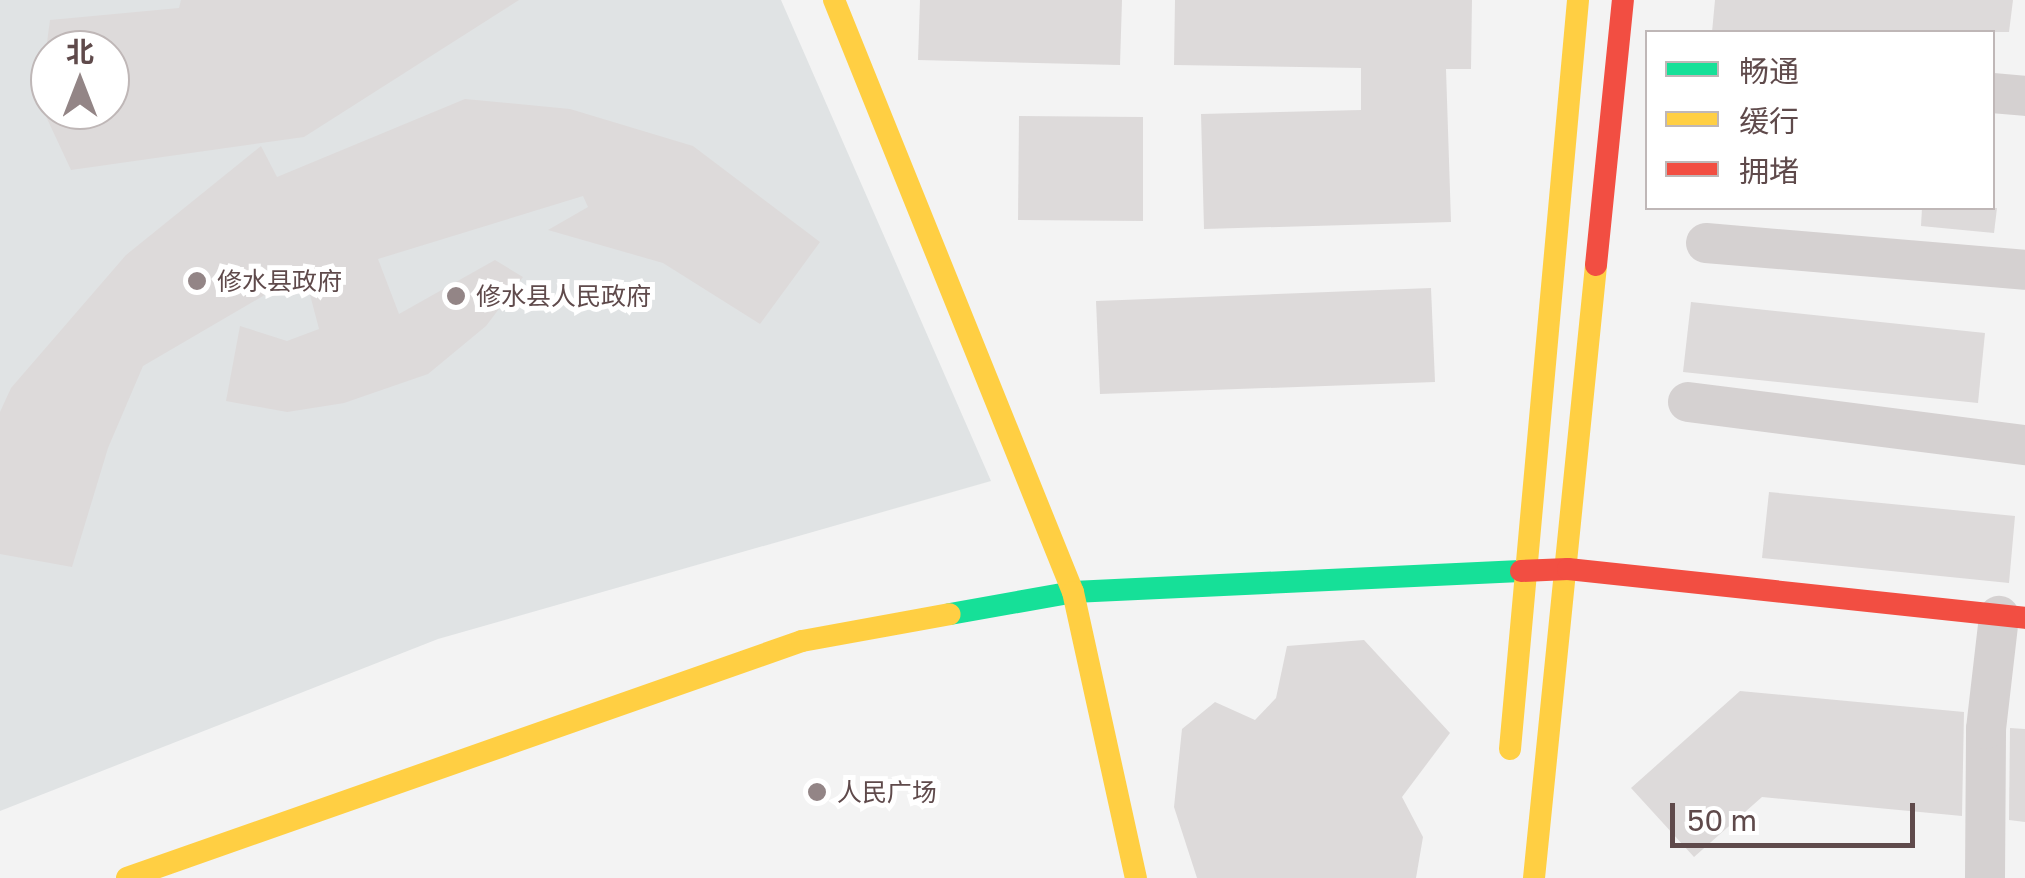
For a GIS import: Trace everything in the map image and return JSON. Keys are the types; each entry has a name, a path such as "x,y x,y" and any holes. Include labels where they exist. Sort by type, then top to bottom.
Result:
{"main road":[{"path":"834,0 1073,592 1136,878"},
{"path":"1507,776 1578,0"},
{"path":"1534,878 1568,569 1622,0"},
{"path":"127,878 802,640 1073,592 1568,569 2012,617"}],"street":[{"path":"1995,93 2025,96"},
{"path":"1706,242 2025,270"},
{"path":"1688,402 2025,445"},
{"path":"1985,878 1986,729 2012,617"}],"shaded area":[{"name":"修水县人民政府","path":"0,0 781,0 991,481 438,639 0,811"}],"building":[{"path":"181,0 519,0 304,137 71,170 52,130 130,130 130,30 49,30 50,20 179,8"},
{"path":"920,0 1122,0 1120,65 918,60"},
{"path":"1175,0 1472,0 1471,69 1446,69 1451,222 1204,229 1201,114 1361,110 1361,68 1174,65"},
{"path":"1715,0 2013,0 2009,32 1712,30"},
{"name":"修水县政府","path":"465,99 570,109 693,146 820,242 760,324 663,263 548,230 588,207 583,196 378,259 399,314 495,260 523,277 486,326 428,374 344,403 287,412 226,401 240,326 287,341 319,329 304,272 143,366 108,448 72,567 0,554 0,412 11,388 126,255 261,146 277,177"},
{"path":"1019,116 1143,117 1143,221 1018,220"},
{"path":"1997,208 1994,233 1921,226 1922,210"},
{"path":"1431,288 1435,382 1100,394 1096,301"},
{"path":"1691,302 1985,333 1978,403 1683,372"},
{"path":"1769,492 2015,516 2009,583 1762,558"},
{"path":"1364,640 1450,733 1402,797 1423,837 1416,878 1197,878 1174,807 1182,729 1215,702 1255,720 1276,698 1287,646"},
{"path":"1740,691 1964,712 1962,816 1762,797 1694,857 1631,788"},
{"path":"2010,728 2025,729 2025,822 2009,820"}],"traffic: fast":[{"path":"950,614 1073,592 1521,571"}],"traffic: slow":[{"path":"834,0 1073,592 1136,878"},
{"path":"1510,749 1578,0"},
{"path":"1534,878 1596,265"},
{"path":"127,878 802,641 950,614"}],"traffic: jam":[{"path":"1596,265 1623,0"},
{"path":"1521,571 1568,569 2025,618"}],"place":[{"name":"修水县政府","path":"197,281"},
{"name":"修水县人民政府","path":"456,296"},
{"name":"人民广场","path":"817,792"}]}
